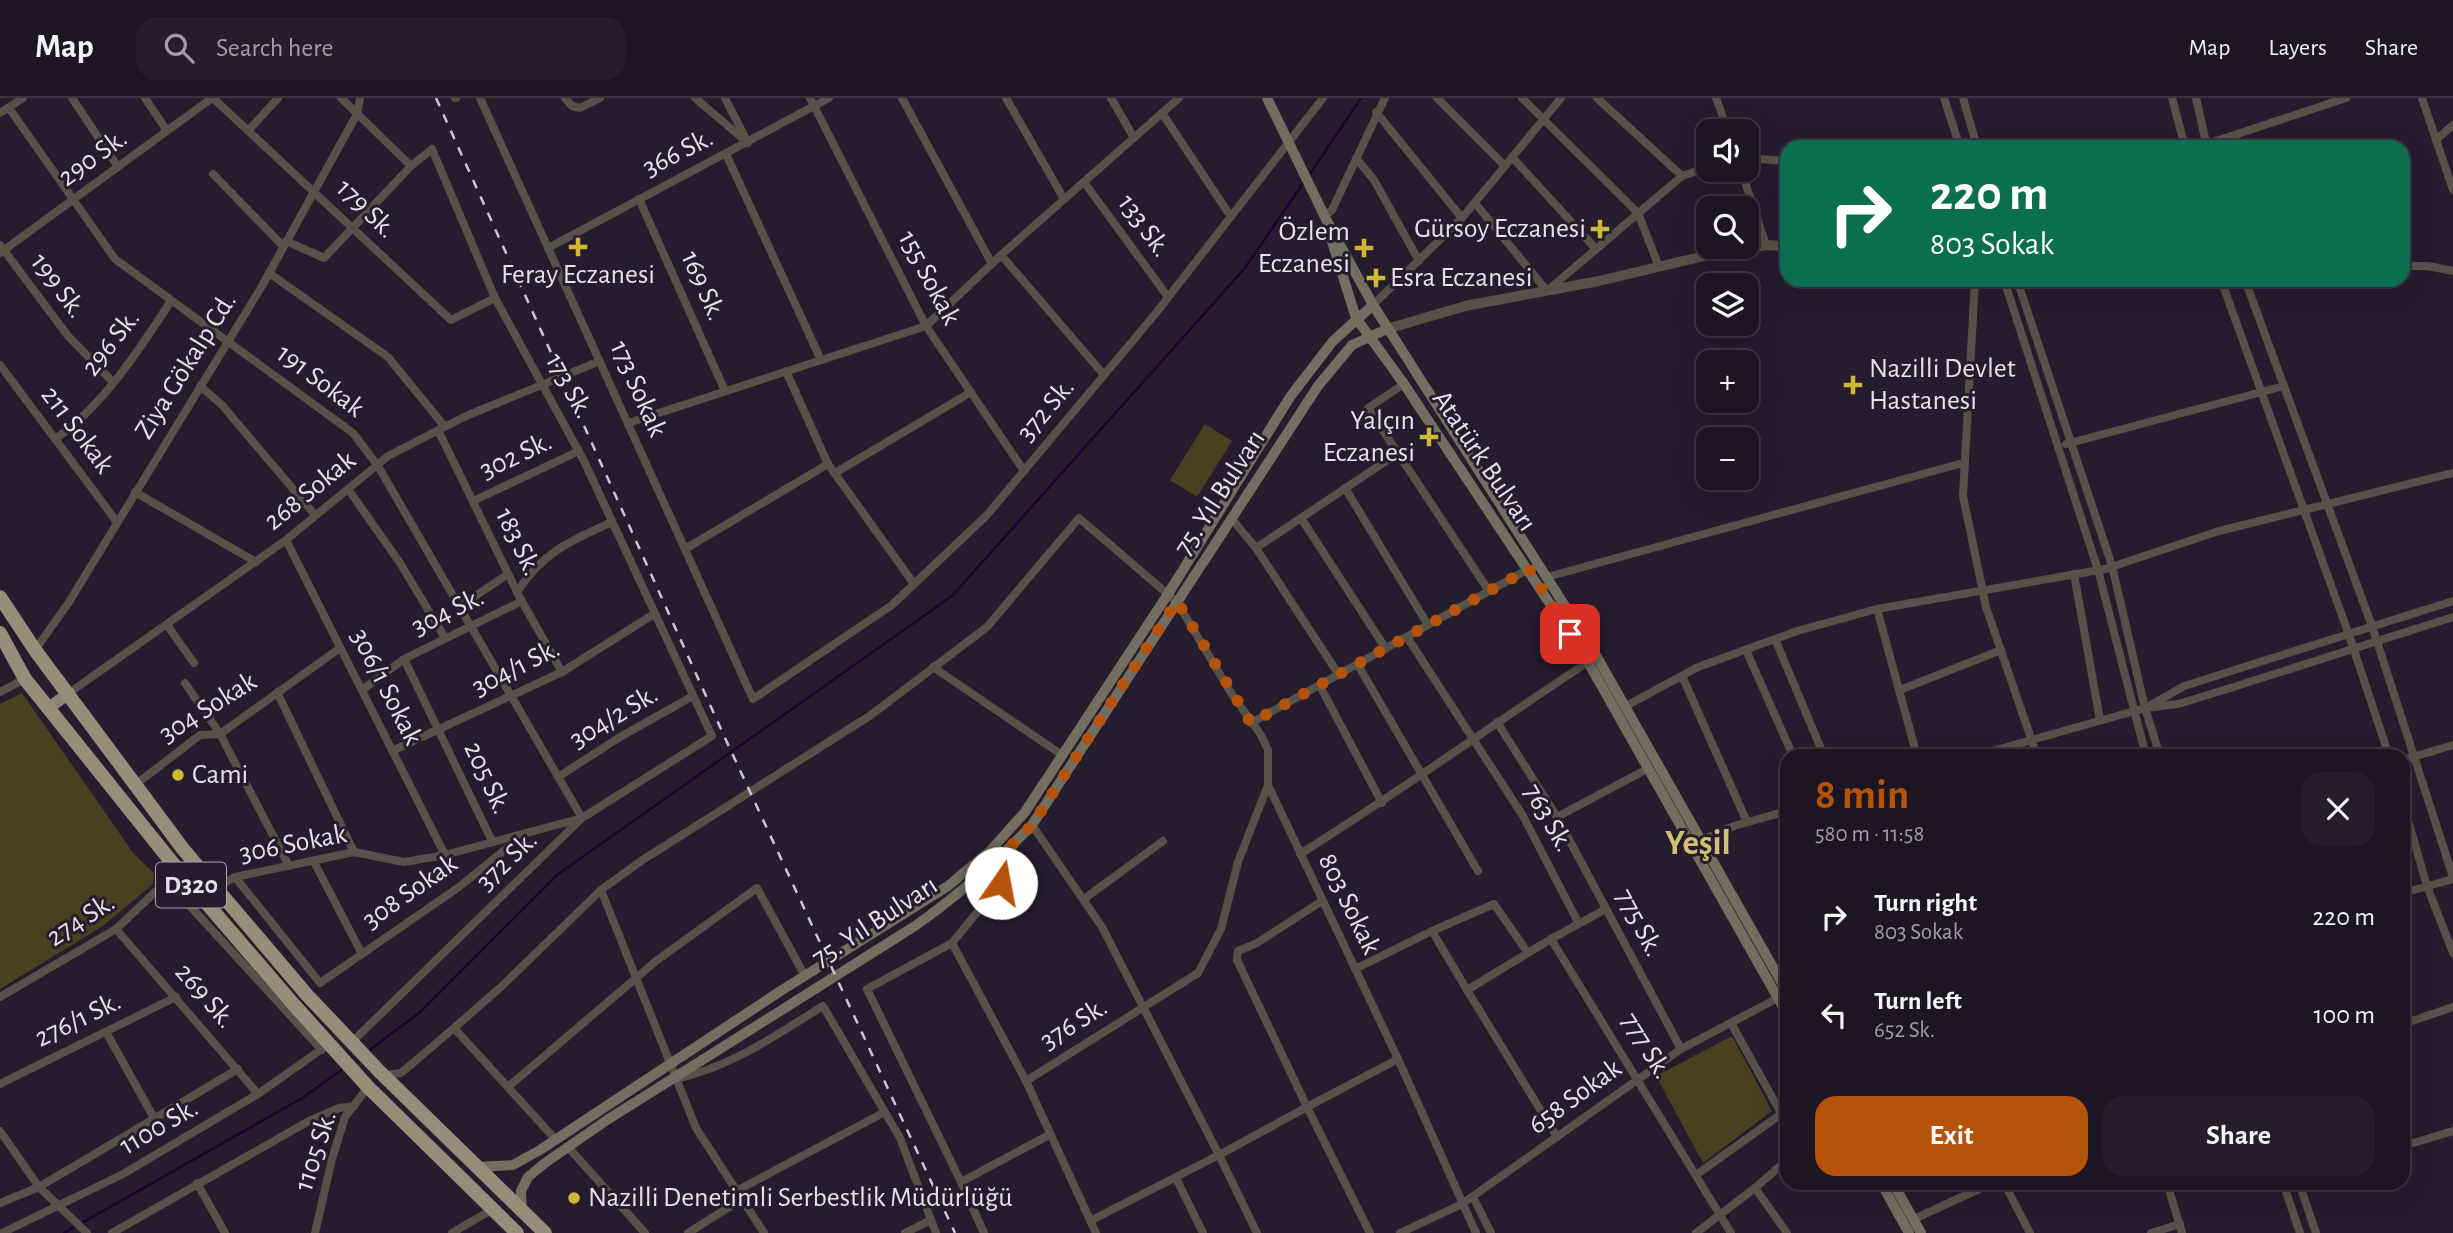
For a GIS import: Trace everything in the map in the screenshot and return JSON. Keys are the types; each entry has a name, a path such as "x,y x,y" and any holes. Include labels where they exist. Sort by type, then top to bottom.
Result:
{"highway":[{"path":"0,597 35,650 69,693"},
{"path":"0,633 22,672 51,707"},
{"name":"D320","path":"69,693 135,785 307,995 383,1074 545,1233"},
{"name":"D320","path":"51,707 172,876 326,1047 340,1056 368,1087 517,1233"}],"main road":[{"path":"1267,98 1324,216"},
{"name":"Atatürk Bulvarı","path":"1324,216 1387,329 1547,577 1626,706 1702,840 1780,991"},
{"name":"Atatürk Bulvarı","path":"1324,216 1356,318 1529,569 1588,662 1780,992"},
{"name":"75. Yıl Bulvarı","path":"477,1167 513,1165 556,1140 805,976 948,886 991,850 1025,812 1168,594 1290,397 1333,341 1373,305"},
{"name":"75. Yıl Bulvarı","path":"522,1211 521,1191 528,1177 569,1147 957,897 1032,825 1318,386 1352,345 1387,329"},
{"path":"22,672 35,650"},
{"path":"51,707 69,693"},
{"path":"1891,1190 1909,1233"},
{"path":"1892,1190 1921,1233"}],"street":[{"path":"0,113 23,98"},
{"path":"72,98 118,167"},
{"path":"145,98 167,131"},
{"name":"290 Sk.","path":"1,250 73,201 212,98"},
{"name":"179 Sk.","path":"212,98 450,320 495,298"},
{"path":"248,131 278,98"},
{"path":"213,174 284,243 324,258 411,166 341,98"},
{"name":"Ziya Gökalp Cd.","path":"35,650 269,274 357,114 360,98"},
{"name":"173 Sokak","path":"480,98 753,699"},
{"path":"565,98 572,106 580,108 600,98"},
{"path":"695,98 748,143"},
{"path":"725,98 748,143"},
{"name":"366 Sk.","path":"548,248 748,143 813,102 829,98"},
{"path":"902,98 992,264"},
{"path":"1006,98 1064,199"},
{"path":"1111,98 1134,138"},
{"path":"628,423 926,326 1001,255 1179,98"},
{"name":"372 Sk.","path":"753,699 892,605 987,514 1168,297 1323,98"},
{"path":"1324,216 1332,211 1376,112 1385,98"},
{"path":"1437,98 1505,166"},
{"path":"1522,98 1638,213 1659,267"},
{"path":"1373,305 1462,219 1561,98"},
{"path":"1597,98 1682,176"},
{"path":"1717,98 1724,119"},
{"path":"1944,98 1958,140"},
{"path":"1963,98 1975,140"},
{"path":"2172,98 2183,140"},
{"path":"2196,98 2203,140"},
{"path":"2222,140 2346,98"},
{"path":"2422,98 2453,190"},
{"name":"155 Sokak","path":"813,102 926,326 1024,471"},
{"name":"191 Sokak","path":"9,108 115,259 353,433 378,466 583,818"},
{"path":"1376,112 1462,219"},
{"path":"1162,113 1231,217"},
{"path":"2436,140 2453,125"},
{"name":"173 Sk.","path":"411,166 432,149 495,298 579,451 712,736"},
{"path":"726,154 821,360"},
{"path":"1512,157 1596,249"},
{"path":"1356,158 1374,180 1419,261"},
{"path":"1759,159 1780,160"},
{"path":"1547,291 1682,176 1696,171"},
{"name":"133 Sk.","path":"1084,182 1168,297"},
{"path":"1745,182 1766,245"},
{"name":"169 Sk.","path":"639,199 725,391"},
{"path":"1475,203 1547,291"},
{"path":"1387,329 1465,306 1766,245 1780,246"},
{"name":"199 Sk.","path":"1,250 68,337 112,381"},
{"path":"1001,255 1104,375"},
{"path":"2410,266 2453,271"},
{"name":"183 Sk.","path":"269,274 388,357 441,428 508,574 562,671"},
{"path":"1975,287 1963,496 1982,591 2035,749"},
{"path":"2006,287 2098,570 2144,749"},
{"path":"2019,287 2112,566 2145,708 2158,749"},
{"path":"2224,287 2349,635 2387,749"},
{"path":"2248,287 2377,640 2453,878 2410,891"},
{"name":"296 Sk.","path":"55,439 72,427 144,343 171,301"},
{"name":"268 Sokak","path":"69,693 286,540 388,456 441,428 600,361"},
{"name":"211 Sokak","path":"0,365 117,522"},
{"path":"786,371 828,464 914,584"},
{"path":"1404,384 1368,408 1489,591"},
{"path":"2059,446 2284,386"},
{"path":"200,387 222,405 315,515"},
{"path":"835,473 971,392"},
{"name":"302 Sk.","path":"473,501 579,451"},
{"path":"1256,548 1398,453"},
{"path":"1547,577 1963,463"},
{"path":"685,549 828,464"},
{"path":"1626,706 1682,676 1746,650 1877,609 2098,570 2219,531 2453,473"},
{"path":"1345,488 1429,625"},
{"path":"348,489 400,563 445,638"},
{"path":"135,492 256,562"},
{"path":"383,1074 401,1073 502,986 601,890 641,861 870,715 987,627 1079,517 1177,601"},
{"path":"1231,518 1256,548 1339,676"},
{"path":"1301,518 1386,649"},
{"name":"304 Sk.","path":"517,592 533,568 562,544 612,522"},
{"name":"306/1 Sokak","path":"286,540 445,855"},
{"path":"1251,723 1529,569"},
{"path":"459,607 508,574"},
{"path":"2074,574 2100,720"},
{"name":"304 Sk.","path":"362,690 404,659 522,601"},
{"name":"803 Sokak","path":"1177,601 1261,735 1268,750 1268,785 1398,1059 1476,1233"},
{"path":"2145,708 2184,686 2453,601"},
{"path":"1877,609 1915,749"},
{"name":"304/1 Sk.","path":"393,751 562,671 654,614"},
{"path":"1997,749 2132,711 2178,704 2453,617"},
{"path":"167,625 194,663"},
{"name":"763 Sk.","path":"1407,637 1523,816 1579,924"},
{"path":"1775,639 1821,749"},
{"name":"304 Sokak","path":"135,785 200,735 220,734 340,648"},
{"path":"1746,650 1790,749"},
{"path":"1900,690 2001,650"},
{"name":"205 Sk.","path":"404,659 492,841"},
{"path":"1300,853 1382,803 1471,739 1588,662"},
{"path":"1358,665 1478,871"},
{"path":"933,667 1062,755"},
{"path":"0,691 22,672"},
{"path":"1682,676 1747,822"},
{"path":"185,683 220,734 289,866"},
{"path":"1320,686 1382,803"},
{"path":"277,692 354,852"},
{"name":"304/2 Sk.","path":"558,777 620,737 693,696"},
{"name":"775 Sk.","path":"1497,722 1557,817 1681,1049"},
{"name":"372 Sk.","path":"352,1042 583,818 712,736"},
{"path":"2410,757 2453,745"},
{"path":"1557,817 1648,768"},
{"name":"376 Sk.","path":"952,943 1026,1081 1198,973 1221,929 1238,862 1268,785"},
{"path":"1702,840 1747,822 1780,813"},
{"name":"306 Sokak","path":"217,887 235,877 354,852 404,862 445,855 583,818"},
{"path":"1032,825 1102,927 1257,1233"},
{"path":"2410,827 2427,886 2453,954"},
{"name":"308 Sokak","path":"235,877 320,983 459,887 525,834"},
{"path":"1084,899 1163,841"},
{"path":"984,1233 867,989 952,943 1001,883 1003,854"},
{"path":"314,862 362,954"},
{"name":"274 Sk.","path":"0,997 116,929 172,876"},
{"path":"508,1087 636,977 757,888 805,976"},
{"path":"601,890 696,1128 764,1233"},
{"path":"1322,901 1257,943 1238,950 1237,960 1370,1233"},
{"path":"1355,970 1432,931 1494,904 1528,953"},
{"path":"1467,990 1606,909"},
{"name":"269 Sk.","path":"116,929 258,1094"},
{"path":"1432,931 1557,1138"},
{"name":"777 Sk.","path":"1551,939 1639,1078 1731,1233"},
{"name":"658 Sokak","path":"1400,1233 1462,1204 1681,1049 1780,996"},
{"name":"276/1 Sk.","path":"0,1084 176,997"},
{"path":"675,1078 707,1072 741,1056 823,1006 900,1139 935,1233"},
{"path":"2410,1022 2453,1007"},
{"path":"1731,1023 1780,1112"},
{"path":"454,1028 556,1140"},
{"path":"106,1032 154,1118"},
{"name":"1100 Sk.","path":"2,1233 123,1174 258,1094 326,1047"},
{"path":"1090,1221 1398,1059"},
{"name":"1100 Sk.","path":"0,1203 39,1187 238,1069"},
{"path":"1026,1081 1096,1233"},
{"name":"1105 Sk.","path":"315,1233 345,1117 368,1087"},
{"path":"112,1233 197,1182 309,1121 339,1108 354,1106"},
{"path":"736,1191 886,1112"},
{"path":"1696,1175 1780,1115"},
{"path":"2410,1144 2453,1130"},
{"path":"0,1131 39,1187 87,1233"},
{"path":"961,1182 1049,1135"},
{"path":"569,1147 645,1233"},
{"path":"1696,1233 1780,1166"},
{"path":"1175,1178 1203,1233"},
{"path":"197,1182 225,1233"},
{"path":"1755,1188 1787,1233"},
{"path":"1914,1219 1977,1190"},
{"path":"2008,1190 2030,1233"},
{"path":"2169,1190 2182,1233"},
{"path":"2285,1190 2300,1233"},
{"path":"2301,1190 2316,1233"},
{"path":"1473,1197 1491,1233"},
{"path":"688,1233 742,1199"},
{"path":"452,1233 494,1209"},
{"path":"905,1233 931,1220"},
{"path":"2151,1233 2180,1224"}],"shaded area":[{"path":"1205,424 1232,441 1197,497 1170,480"},
{"path":"22,693 134,854 154,873 153,884 103,926 0,989 0,704"},
{"path":"1732,1036 1772,1111 1703,1163 1656,1076"}],"waterway":[{"path":"1308,177 1361,98"},
{"path":"367,1052 419,1013 557,875 952,596 1245,268 1304,182"},
{"path":"64,1233 304,1097 344,1068"}],"railway":[{"path":"436,98 725,738 955,1233"}],"place":[{"name":"Gürsoy Eczanesi","path":"1600,229"},
{"name":"Feray Eczanesi","path":"578,247"},
{"name":"Özlem Eczanesi","path":"1364,248"},
{"name":"Esra Eczanesi","path":"1376,278"},
{"name":"Nazilli Devlet Hastanesi","path":"1853,385"},
{"name":"Yalçın Eczanesi","path":"1429,437"},
{"name":"Cami","path":"178,775"},
{"name":"Nazilli Denetimli Serbestlik Müdürlüğü","path":"574,1198"}],"district":[{"name":"Yeşil","path":"1698,843"}],"route":[{"path":"1001,883 1003,854 1032,825 1177,601 1251,723 1529,569 1570,634"}]}
